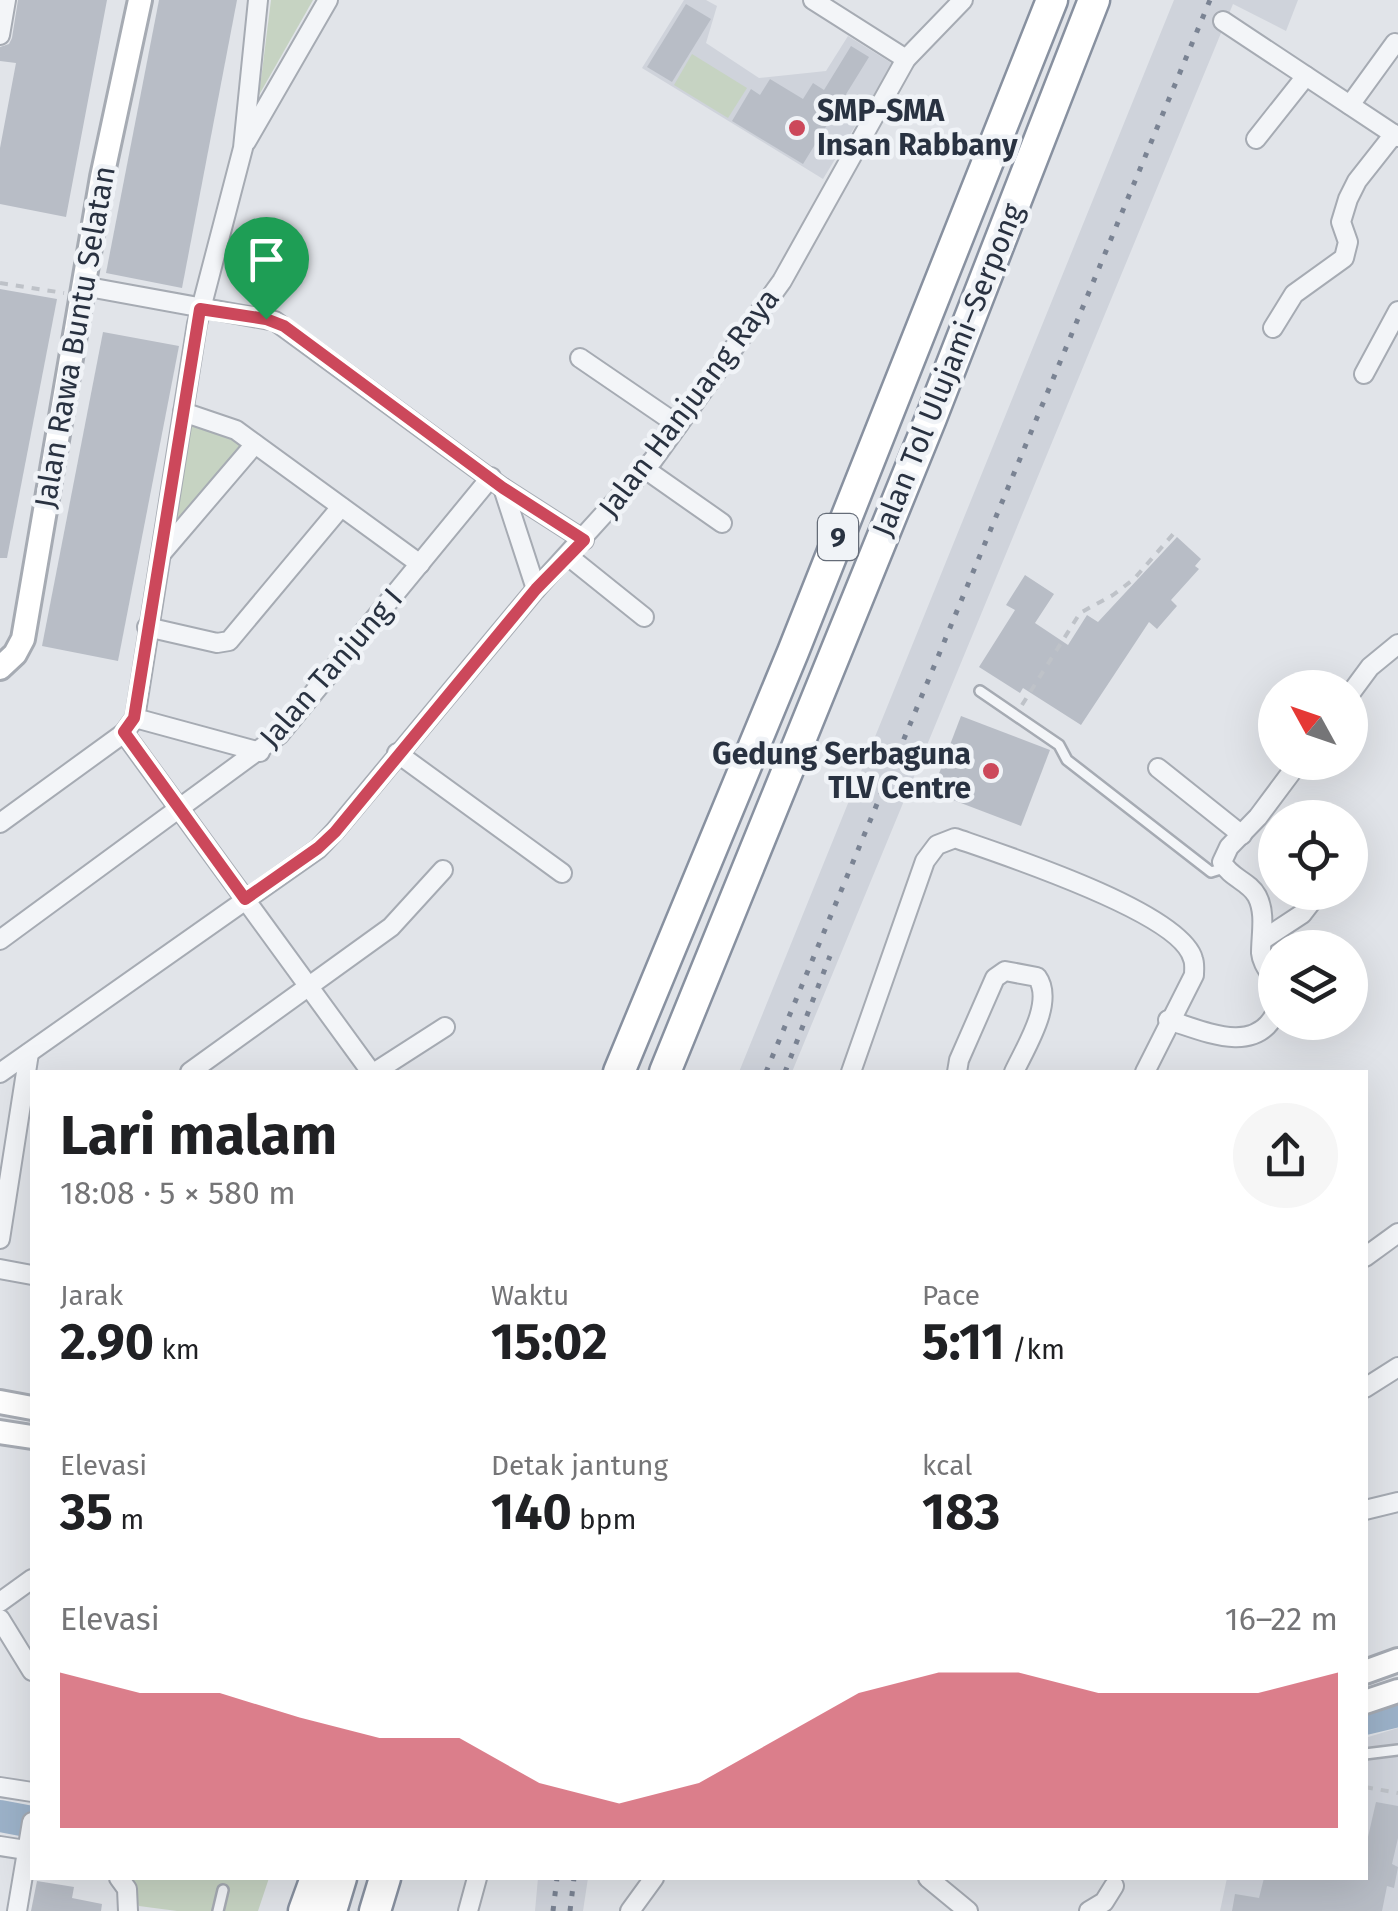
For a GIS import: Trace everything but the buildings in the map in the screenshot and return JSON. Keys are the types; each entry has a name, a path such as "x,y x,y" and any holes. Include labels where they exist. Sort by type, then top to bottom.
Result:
{"highway":[{"name":"Jalan Tol Ulujami–Serpong","path":"620,1070 793,652 1052,0"},
{"name":"Jalan Tol Ulujami–Serpong","path":"665,1070 924,436 1094,0"},
{"path":"304,1911 315,1880"},
{"path":"330,1911 339,1880"},
{"path":"375,1911 384,1880"},
{"path":"392,1911 400,1880"}],"street":[{"path":"0,36 6,0"},
{"name":"Jalan Rawa Buntu Selatan","path":"0,668 15,654 23,639 102,177 140,0"},
{"path":"258,0 243,148 200,309 130,725 181,809 371,1070"},
{"path":"243,148 328,0"},
{"path":"814,0 906,59"},
{"name":"Jalan Hanjuang Raya","path":"0,1073 318,848 536,589 645,469 782,281 906,59 963,0"},
{"path":"1223,20 1396,135 1357,181 1348,199 1341,222 1348,242 1344,258 1294,294 1273,328"},
{"path":"1350,105 1395,43"},
{"path":"1256,139 1306,76"},
{"path":"82,291 276,322 584,540"},
{"path":"1364,374 1398,311"},
{"path":"580,358 678,425"},
{"path":"183,412 222,424 255,444 420,564"},
{"path":"159,556 255,444"},
{"path":"645,469 722,523"},
{"path":"497,482 536,589"},
{"name":"Jalan Tanjung I","path":"0,940 260,752 292,720 420,564 497,482"},
{"path":"147,627 217,643 228,641 341,506"},
{"path":"568,556 644,617"},
{"path":"1368,670 1398,644"},
{"path":"0,823 130,725 260,752"},
{"path":"398,752 562,873"},
{"path":"1158,768 1242,834"},
{"path":"1263,930 1258,898 1224,868 1225,852 1284,780"},
{"path":"852,1070 925,861 937,845 954,838 1097,890 1167,930 1193,958 1194,975 1145,1070"},
{"path":"193,1070 391,926 443,870"},
{"path":"1278,930 1305,910"},
{"path":"956,1070 995,978 1006,971 1037,978 1044,990 1042,1006 1015,1070"},
{"path":"1168,1020 1233,1040 1258,1032"},
{"path":"376,1070 445,1027"},
{"path":"0,1238 6,1164 29,1053"},
{"path":"1368,1255 1398,1232"},
{"path":"0,1269 30,1275"},
{"path":"1368,1386 1398,1367"},
{"path":"0,1402 30,1408"},
{"path":"0,1432 30,1437"},
{"path":"1368,1509 1398,1502"},
{"path":"0,1602 30,1580"},
{"path":"0,1619 30,1668"},
{"path":"1368,1671 1398,1660"},
{"path":"1368,1701 1398,1691"},
{"path":"0,1787 30,1792"},
{"path":"0,1846 30,1841 17,1911"},
{"path":"120,1880 127,1889 128,1911"},
{"path":"468,1911 476,1880"},
{"path":"630,1911 653,1880"},
{"path":"930,1880 968,1911"},
{"path":"1089,1911 1104,1902 1114,1886"}],"lane":[{"path":"980,691 1059,745 1066,760 1211,872 1224,868"},
{"path":"1368,1754 1398,1750"},
{"path":"218,1911 223,1890"}],"path":[{"path":"0,283 82,291"},
{"path":"1022,704 1080,612 1134,579 1175,532"},
{"path":"1368,1788 1398,1793"}],"shaded area":[{"name":"SMP-SMA Insan Rabbany","path":"684,0 706,0 717,6 706,43 759,78 826,71 848,36 893,64 823,179 642,68"},
{"path":"1174,0 1298,0 1286,31 1233,4 793,1070 740,1070"},
{"path":"1398,1728 1398,1911 1220,1911 1227,1880 1368,1880 1368,1737"},
{"path":"538,1880 588,1880 583,1911 535,1911"}],"green space":[{"path":"271,0 313,0 259,95"},
{"path":"692,54 747,88 728,118 674,85"},
{"path":"187,423 216,428 245,449 169,536"},
{"path":"127,1880 268,1880 258,1911 177,1911 139,1906"}],"waterway":[{"path":"1368,1718 1398,1711"},
{"path":"0,1816 30,1822"}],"railway":[{"path":"767,1070 1210,0"},
{"path":"786,1070 830,956"},
{"path":"553,1911 557,1880"},
{"path":"570,1911 574,1880"}],"place":[{"name":"SMP-SMA Insan Rabbany","path":"797,128"},
{"name":"Gedung Serbaguna TLV Centre","path":"991,771"}],"route":[{"path":"200,309 266,319 284,326 503,488 584,540 536,589 335,832 245,899 124,732 134,718 200,309"}]}
